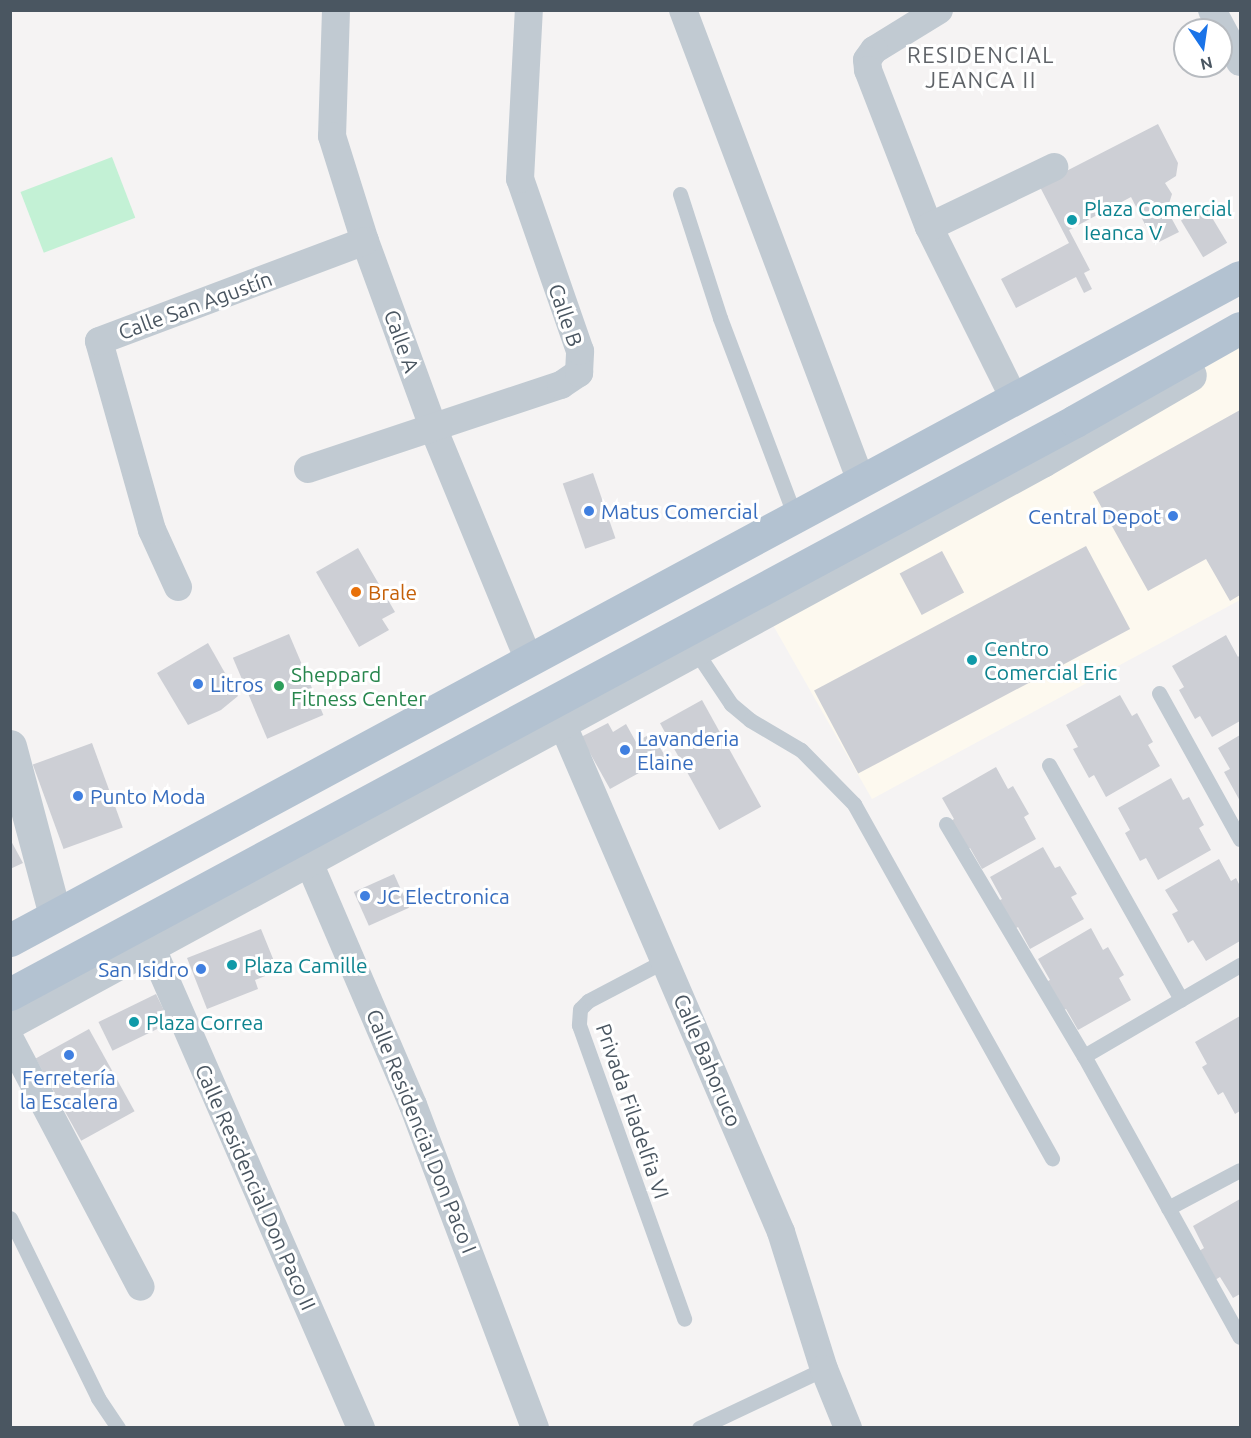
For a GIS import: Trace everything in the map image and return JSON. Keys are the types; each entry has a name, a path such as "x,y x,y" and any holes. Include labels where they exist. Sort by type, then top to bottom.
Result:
{"main road":[{"path":"10,940 528,658 1015,400 1240,277"},
{"path":"10,994 304,850 1240,328"}],"street":[{"name":"Calle A","path":"336,10 332,136 365,241 434,430 528,658"},
{"name":"Calle B","path":"308,469 434,430 561,385 579,373 580,351 520,180 529,10"},
{"path":"683,10 861,481"},
{"path":"939,10 874,50 867,60 929,227 1015,400"},
{"path":"1212,10 1240,62"},
{"path":"929,227 1054,167"},
{"name":"Calle San Agustín","path":"178,587 152,530 99,340 365,241"},
{"path":"557,710 695,650 1042,460 1240,345"},
{"name":"Calle Bahoruco","path":"557,710 781,1232 824,1369 848,1428"},
{"path":"10,746 55,915"},
{"path":"10,1022 151,946 304,850"},
{"name":"Calle Residencial Don Paco I","path":"304,850 418,1116 535,1428"},
{"name":"Calle Residencial Don Paco II","path":"151,946 361,1428"},
{"path":"10,1040 141,1287"}],"lane":[{"path":"680,194 720,318 795,516"},
{"path":"695,650 731,704 750,720 801,750 854,804 1052,1159"},
{"path":"1159,693 1240,839"},
{"path":"1050,765 1181,999"},
{"path":"946,824 1084,1056 1240,1337"},
{"name":"Privada Filadelfia VI","path":"666,960 588,1001 580,1009 579,1025 684,1319"},
{"path":"1084,1056 1240,965"},
{"path":"1168,1208 1240,1170"},
{"path":"10,1218 98,1398 118,1428"},
{"path":"699,1428 824,1369"}],"shaded area":[{"path":"1240,337 1240,600 872,799 753,590"}],"green space":[{"path":"112,157 135,218 44,253 21,192"}],"building":[{"name":"Plaza Comercial Ieanca V","path":"1158,124 1178,163 1176,176 1165,183 1172,194 1167,210 1179,232 1155,244 1131,197 1069,230 1090,270 1084,273 1092,289 1084,293 1076,277 1016,308 1001,279 1069,243 1039,185"},
{"path":"1205,206 1227,243 1203,257 1181,220"},
{"name":"Central Depot","path":"1240,410 1240,595 1230,601 1206,559 1148,591 1093,492"},
{"name":"Matus Comercial","path":"593,473 615,538 585,549 563,483"},
{"name":"Centro Comercial Eric","path":"1086,546 1130,629 858,774 814,691"},
{"name":"Brale","path":"358,548 395,612 382,619 389,630 359,647 316,572"},
{"path":"942,551 964,592 922,615 900,574"},
{"name":"Sheppard Fitness Center","path":"289,634 323,715 267,739 233,658"},
{"path":"1226,635 1238,657 1240,655 1240,721 1212,737 1200,716 1195,719 1179,690 1184,687 1172,666"},
{"name":"Litros","path":"208,643 238,696 221,710 188,725 157,673"},
{"path":"1120,695 1132,716 1137,713 1153,742 1148,745 1160,766 1106,797 1094,775 1089,778 1073,749 1078,747 1066,725"},
{"path":"702,700 761,807 719,830 660,723"},
{"name":"Lavanderia Elaine","path":"608,723 613,732 626,724 636,742 652,733 666,758 610,789 581,737"},
{"path":"1240,735 1240,801 1224,772 1230,769 1218,748"},
{"name":"Punto Moda","path":"92,743 123,828 64,849 33,765"},
{"path":"996,767 1008,789 1013,786 1029,814 1024,817 1036,839 982,869 970,848 965,851 949,822 954,819 942,798"},
{"path":"1171,778 1183,800 1189,797 1204,825 1199,828 1211,850 1158,880 1146,858 1140,861 1125,833 1130,830 1118,808"},
{"path":"10,839 23,863 10,869"},
{"path":"1043,847 1055,868 1060,866 1077,894 1071,897 1084,919 1030,949 1018,927 1013,930 996,902 1002,899 990,877"},
{"path":"1219,859 1231,881 1236,878 1240,886 1240,941 1206,961 1193,940 1188,943 1172,914 1178,911 1165,890"},
{"path":"394,874 409,908 369,926 354,892"},
{"path":"1091,928 1103,950 1108,947 1124,975 1119,978 1131,1000 1078,1030 1066,1009 1060,1012 1044,983 1050,980 1038,959"},
{"name":"Plaza Camille","path":"261,929 278,971 255,980 258,989 207,1009 187,958"},
{"name":"Plaza Correa","path":"156,994 170,1023 113,1051 98,1022"},
{"path":"1240,1016 1240,1111 1235,1114 1223,1092 1218,1095 1202,1067 1207,1064 1195,1042"},
{"path":"89,1029 135,1111 81,1141 36,1059"},
{"path":"1240,1199 1240,1294 1233,1298 1220,1277 1215,1280 1199,1251 1204,1248 1193,1226"}],"place":[{"name":"Plaza Comercial Ieanca V","path":"1072,220"},
{"name":"Matus Comercial","path":"589,511"},
{"name":"Central Depot","path":"1173,516"},
{"name":"Brale","path":"356,592"},
{"name":"Centro Comercial Eric","path":"972,660"},
{"name":"Litros","path":"198,684"},
{"name":"Sheppard Fitness Center","path":"279,686"},
{"name":"Lavanderia Elaine","path":"625,750"},
{"name":"Punto Moda","path":"78,796"},
{"name":"JC Electronica","path":"365,896"},
{"name":"Plaza Camille","path":"232,965"},
{"name":"San Isidro","path":"201,969"},
{"name":"Plaza Correa","path":"134,1022"},
{"name":"Ferretería la Escalera","path":"69,1055"}],"district":[{"name":"RESIDENCIAL JEANCA II","path":"981,66"}]}
